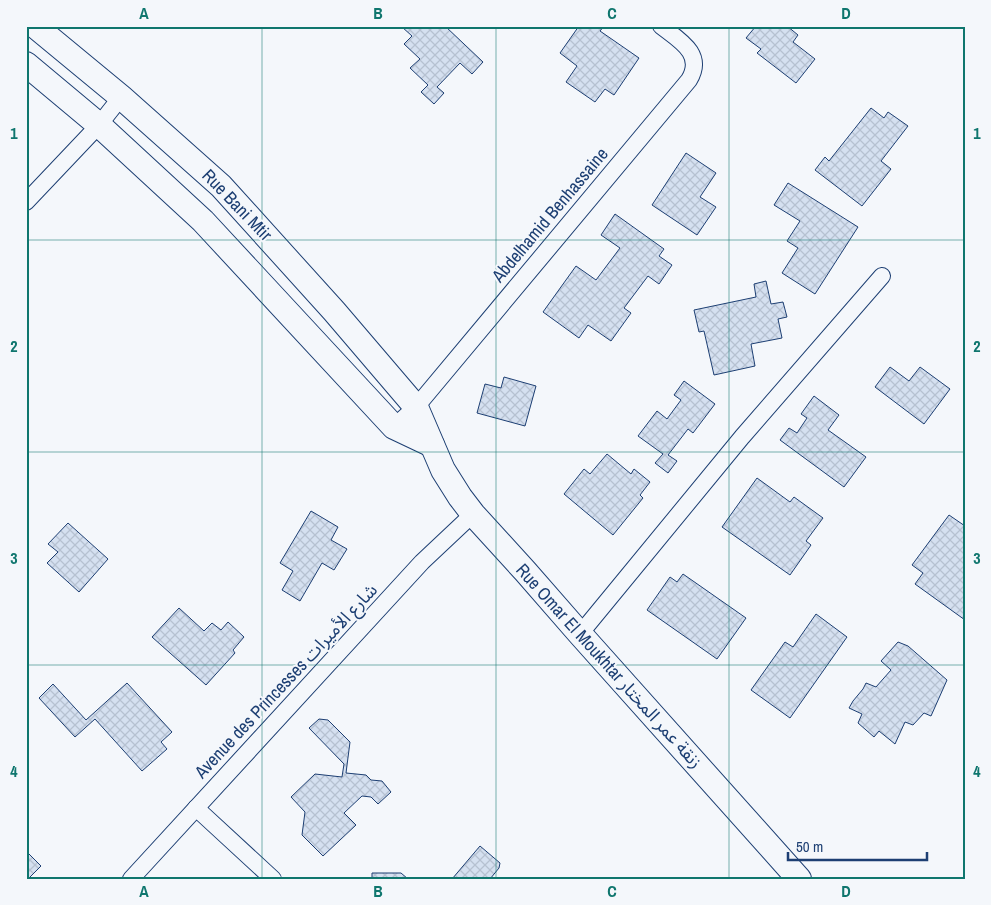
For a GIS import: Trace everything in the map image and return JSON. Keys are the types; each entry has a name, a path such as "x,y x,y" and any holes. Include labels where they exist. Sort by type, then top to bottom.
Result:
{"street":[{"name":"Rue Bani Mtir","path":"35,26 221,186 334,311 416,406"},
{"name":"Abdelhamid Benhassaine","path":"394,427 416,406 693,74 694,58 690,50 661,26"},
{"name":"Rue Bani Mtir","path":"26,64 99,125 203,221 394,427"},
{"path":"26,202 99,125 121,98"},
{"path":"580,634 742,437 882,276"},
{"name":"Rue Omar El Moukhtar زنقة عمر المختار","path":"416,406 432,446 448,478 473,514 799,879"},
{"path":"394,427 432,446"},
{"name":"Avenue des Princesses شارع الأميرات","path":"131,879 422,562 473,514"},
{"path":"196,808 273,879"}],"building":[{"path":"403,26 445,26 483,62 472,74 460,63 437,87 444,93 434,104 421,92 428,85 410,68 420,59 404,44 412,36"},
{"path":"579,26 604,26 600,31 639,58 614,95 605,89 595,102 566,82 577,66 560,53"},
{"path":"756,26 787,26 798,35 793,42 815,59 796,83 757,53 761,49 746,38"},
{"path":"871,108 884,118 888,112 908,126 881,161 891,169 862,206 815,170 825,157 829,161"},
{"path":"686,153 716,173 700,197 716,207 697,235 652,205"},
{"path":"788,183 858,227 815,294 782,273 798,248 787,241 800,221 774,205"},
{"path":"615,214 664,249 659,256 672,265 659,284 648,276 624,308 631,313 611,341 588,325 579,338 543,312 576,266 596,280 620,248 601,235"},
{"path":"766,281 771,304 783,302 787,317 778,319 782,338 751,344 755,366 714,375 704,331 699,332 694,310 756,297 754,284"},
{"path":"890,367 909,381 920,367 950,389 924,424 875,387"},
{"path":"504,377 536,386 525,426 477,413 485,384 501,388"},
{"path":"684,381 715,404 693,433 688,429 668,455 677,461 668,473 655,463 663,454 638,436 657,411 667,419 681,400 674,395"},
{"path":"814,396 839,415 828,430 866,457 844,487 780,440 789,428 797,433 807,418 801,414"},
{"path":"607,454 631,474 634,469 650,482 640,495 643,498 613,535 564,494 584,469 590,474"},
{"path":"757,478 790,502 794,497 823,518 806,541 811,545 790,575 722,527"},
{"path":"311,511 338,527 331,540 347,549 334,570 322,563 300,601 282,590 293,571 280,563"},
{"path":"949,515 965,526 965,620 915,584 923,573 912,565"},
{"path":"68,523 108,559 79,592 47,563 58,552 48,544"},
{"path":"683,574 746,618 717,659 647,610 670,577 677,582"},
{"path":"179,608 204,631 212,623 221,630 228,622 244,637 233,650 235,653 206,685 152,637"},
{"path":"816,614 847,637 790,718 751,690 785,642 793,647"},
{"path":"898,642 908,646 947,680 931,716 924,713 913,725 905,722 895,744 879,731 874,737 858,723 862,714 849,708 866,683 876,687 891,670 881,661"},
{"path":"127,683 172,732 161,742 167,749 142,771 95,719 75,737 39,698 53,684 86,720"},
{"path":"319,719 328,720 350,742 346,773 366,775 371,780 382,781 391,792 378,804 371,797 362,796 344,813 356,825 323,856 302,835 305,812 291,797 315,774 342,777 344,764 309,728"},
{"path":"480,846 500,863 499,868 490,879 452,879"},
{"path":"26,851 41,866 28,879 26,879"},
{"path":"372,873 401,873 408,879 372,879"}]}
